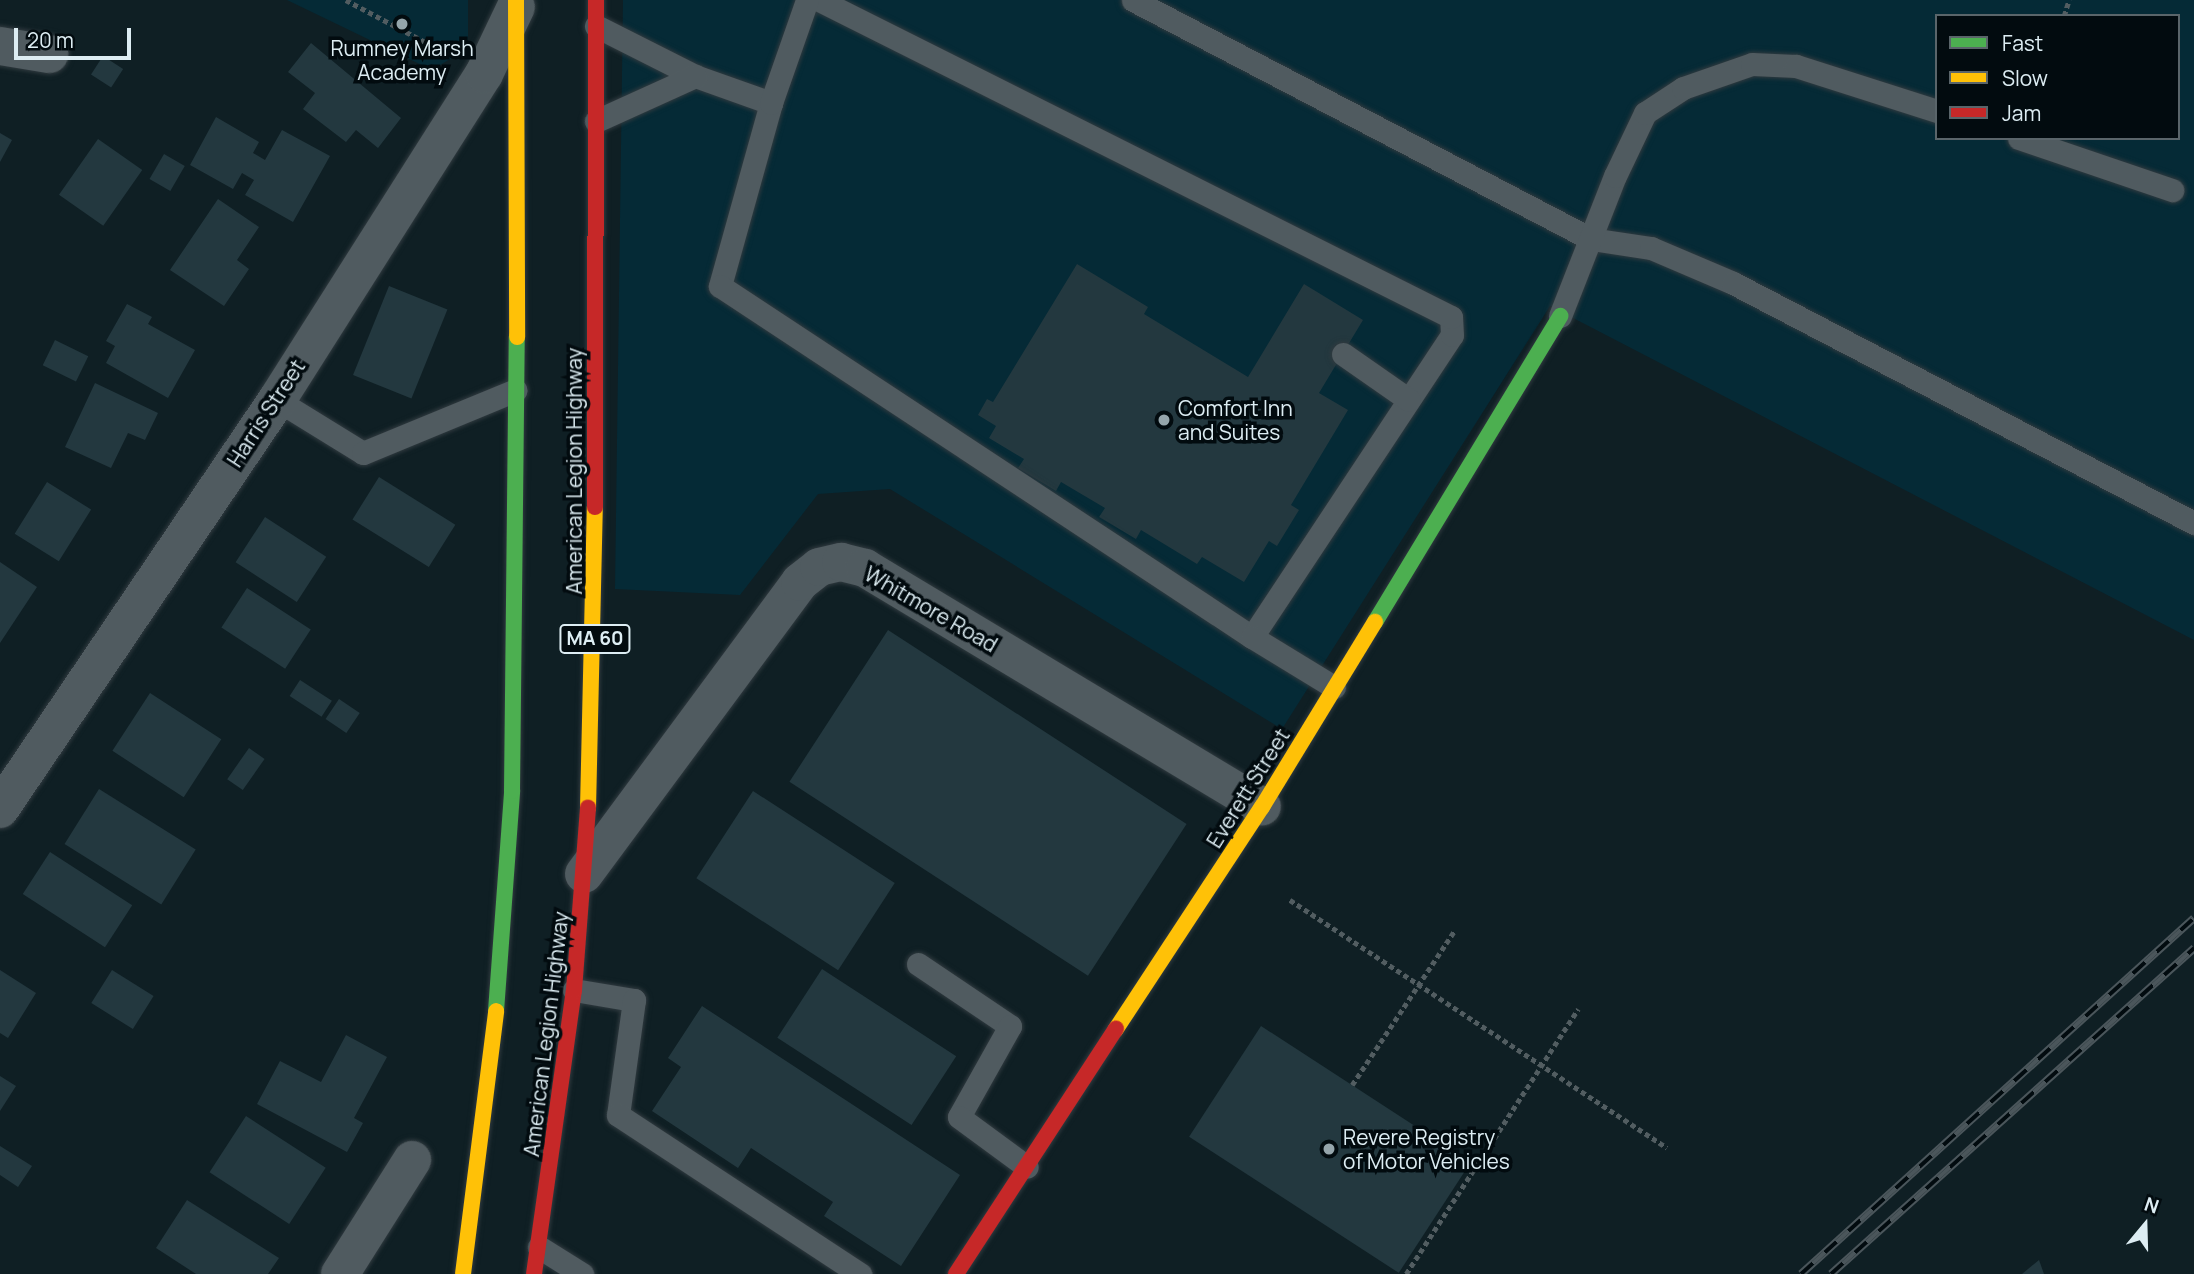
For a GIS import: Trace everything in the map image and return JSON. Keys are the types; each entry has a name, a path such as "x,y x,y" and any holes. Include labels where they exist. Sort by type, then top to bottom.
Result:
{"main road":[{"name":"American Legion Highway","path":"534,1274 574,990 584,874 595,631 596,0"},
{"path":"463,1274 492,1046 510,826 516,695 516,4"},
{"name":"Everett Street","path":"956,1274 1262,807 1560,316"}],"street":[{"name":"Harris Street","path":"0,809 276,400 484,74 516,4"},
{"path":"0,46 50,54"},
{"name":"Whitmore Road","path":"584,874 800,582 819,567 841,562 865,568 1262,807"},
{"path":"340,1274 412,1160"}],"lane":[{"path":"807,0 771,103 719,286 1252,637 1334,687"},
{"path":"820,0 1451,317 1455,326 1409,400 1252,637"},
{"path":"1133,0 1591,239 1651,248 1733,284 2194,523"},
{"path":"596,26 695,76 771,103"},
{"path":"1560,316 1645,113 1683,88 1752,64 1796,66 1935,110"},
{"path":"596,121 695,76"},
{"path":"2025,140 2172,190"},
{"path":"1343,354 1409,400"},
{"path":"276,400 363,453 516,390"},
{"path":"918,964 1010,1026 959,1117 1027,1167"},
{"path":"574,990 634,1000 618,1115 860,1274"},
{"path":"539,1247 582,1274"}],"path":[{"path":"346,0 484,74"},
{"path":"1290,900 1667,1148"},
{"path":"1352,1085 1455,930"},
{"path":"1406,1274 1578,1009"}],"shaded area":[{"name":"Rumney Marsh Academy","path":"287,0 468,0 468,48 432,70"},
{"path":"623,0 2194,0 2194,640 1550,306 1282,729 890,489 818,494 740,595 615,589"}],"building":[{"path":"311,43 401,118 378,148 356,130 346,142 303,109 315,93 288,72"},
{"path":"103,56 123,69 111,88 91,74"},
{"path":"216,117 259,142 253,153 265,160 282,130 330,156 293,222 245,195 254,180 242,173 233,189 190,165"},
{"path":"0,133 12,140 0,162"},
{"path":"98,139 142,170 103,226 59,195"},
{"path":"164,154 185,166 170,191 150,179"},
{"path":"218,199 259,227 237,260 249,269 224,306 170,270"},
{"name":"Comfort Inn and Suites","path":"1077,264 1148,307 1144,314 1248,377 1304,284 1363,320 1319,393 1348,410 1291,505 1299,510 1277,546 1269,541 1244,582 1202,557 1197,564 1141,530 1136,539 1099,517 1105,508 1061,482 1056,491 1018,468 1024,459 989,438 996,426 978,415 987,399 993,402"},
{"path":"389,286 447,310 411,399 353,375"},
{"path":"127,304 152,317 148,324 195,350 168,398 106,363 115,346 106,341"},
{"path":"55,340 88,356 76,381 43,365"},
{"path":"95,383 158,413 145,440 128,433 111,468 65,447"},
{"path":"379,477 455,525 429,567 353,519"},
{"path":"47,482 91,510 59,561 15,534"},
{"path":"265,517 326,557 297,602 236,562"},
{"path":"0,562 37,587 0,643"},
{"path":"247,588 311,629 285,669 221,627"},
{"path":"888,630 1187,824 1088,976 789,782"},
{"path":"300,680 332,701 322,717 290,696"},
{"path":"150,693 221,739 184,797 112,751"},
{"path":"339,699 360,713 346,733 326,719"},
{"path":"249,748 265,759 243,790 227,779"},
{"path":"99,789 196,849 161,905 65,844"},
{"path":"753,791 895,883 838,970 696,878"},
{"path":"50,852 132,905 105,947 23,894"},
{"path":"822,969 956,1056 912,1125 777,1038"},
{"path":"0,970 36,993 8,1038 0,1033"},
{"path":"112,970 154,996 133,1029 91,1003"},
{"path":"702,1006 960,1175 901,1266 824,1216 833,1202 751,1148 738,1168 652,1111 681,1067 668,1058"},
{"name":"Revere Registry of Motor Vehicles","path":"1261,1026 1471,1162 1399,1273 1189,1137"},
{"path":"346,1035 387,1057 354,1118 363,1123 347,1152 257,1104 280,1061 321,1082"},
{"path":"0,1076 16,1086 0,1111"},
{"path":"246,1116 326,1168 289,1224 210,1172"},
{"path":"0,1146 32,1166 18,1187 0,1175"},
{"path":"187,1200 279,1258 268,1274 196,1274 156,1248"},
{"path":"2039,1260 2044,1274 2022,1274"}],"railway":[{"path":"1801,1274 2194,918"},
{"path":"1831,1274 2194,948"}],"traffic: fast":[{"path":"1375,622 1560,316"},
{"path":"496,1011 512,791 517,337"}],"traffic: slow":[{"path":"516,0 517,337"},
{"path":"588,808 595,507"},
{"path":"1116,1029 1262,807 1375,622"},
{"path":"463,1274 496,1011"}],"traffic: jam":[{"path":"595,507 596,0"},
{"path":"534,1274 574,990 588,808"},
{"path":"956,1274 1116,1029"}],"place":[{"name":"Rumney Marsh Academy","path":"402,24"},
{"name":"Comfort Inn and Suites","path":"1164,420"},
{"name":"Revere Registry of Motor Vehicles","path":"1329,1149"}]}
